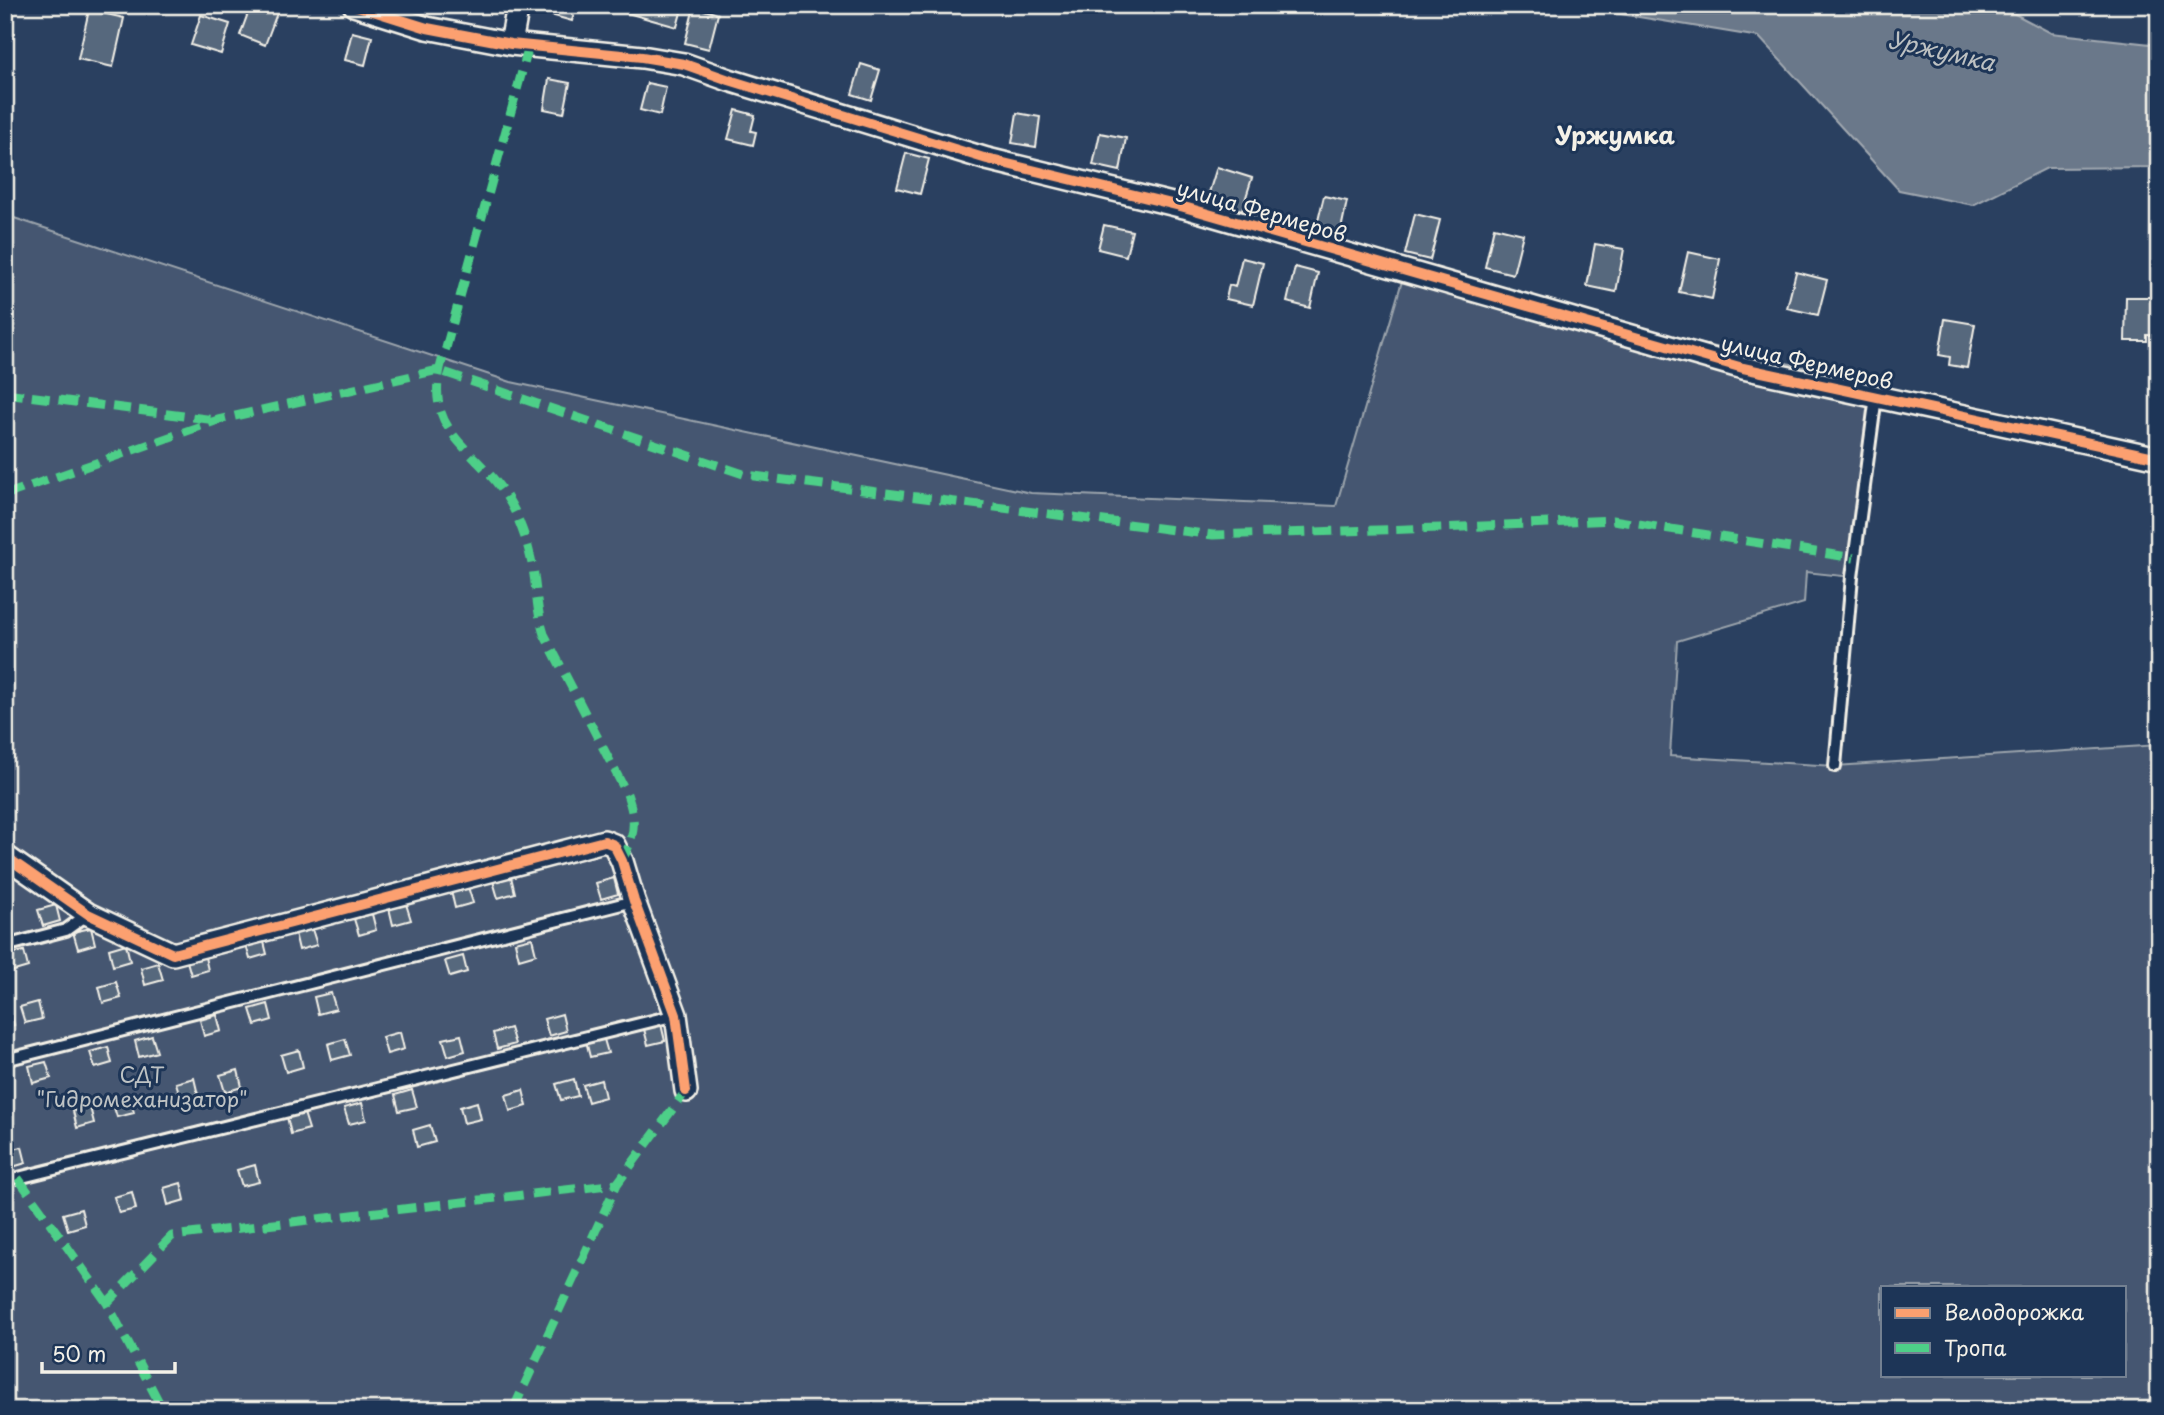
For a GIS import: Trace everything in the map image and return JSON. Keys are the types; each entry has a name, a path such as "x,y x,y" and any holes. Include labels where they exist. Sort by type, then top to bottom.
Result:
{"street":[{"name":"улица Фермеров","path":"354,5 427,28 511,44 642,57 684,64 987,159 1184,207 1743,368 2159,458"},
{"path":"511,44 518,5"},
{"path":"5,856 88,914 173,954 604,841 614,845 622,860 634,901 676,1015 686,1091"}],"lane":[{"path":"1835,766 1852,577 1876,396"},
{"path":"5,1060 634,901"},
{"path":"5,946 66,930 88,914"},
{"path":"18,1178 676,1015"}],"green space":[{"name":"СДТ \"Гидромеханизатор\"","path":"5,215 511,382 1031,493 1336,506 1407,264 1676,338 1874,383 1873,412 1852,577 1806,572 1804,603 1677,641 1670,756 1835,766 2159,745 2159,1410 5,1410"}],"water":[{"path":"1582,5 1998,5 2051,33 2159,45 2159,167 2047,168 1973,205 1899,190 1759,37 1585,8"}],"building":[{"path":"251,5 280,5 265,45 240,35"},
{"path":"527,5 576,5 572,21 526,8"},
{"path":"599,5 683,5 677,27"},
{"path":"694,7 718,14 709,49 685,43"},
{"path":"89,10 124,18 113,67 78,59"},
{"path":"201,15 230,24 221,54 191,45"},
{"path":"352,32 372,37 365,65 345,60"},
{"path":"861,64 880,70 871,100 852,94"},
{"path":"549,79 570,83 564,113 544,109"},
{"path":"647,83 666,87 660,115 640,110"},
{"path":"736,110 755,115 751,131 756,132 753,145 728,139"},
{"path":"1017,113 1040,117 1036,147 1012,143"},
{"path":"1100,133 1126,138 1120,171 1093,165"},
{"path":"906,153 929,159 920,194 897,188"},
{"path":"1217,167 1252,178 1242,210 1207,199"},
{"path":"1324,196 1347,201 1340,234 1316,229"},
{"path":"1415,214 1440,220 1430,260 1405,254"},
{"path":"1104,225 1132,231 1126,256 1098,249"},
{"path":"1494,227 1523,234 1513,274 1485,267"},
{"path":"1595,244 1624,249 1616,292 1587,286"},
{"path":"1688,252 1720,259 1712,299 1679,292"},
{"path":"1242,258 1263,263 1253,305 1226,299 1229,285 1235,287"},
{"path":"1295,267 1318,273 1310,308 1287,302"},
{"path":"1796,272 1827,280 1818,315 1787,308"},
{"path":"2126,297 2155,297 2154,335 2147,335 2147,341 2125,341"},
{"path":"1945,319 1975,324 1967,368 1949,365 1950,357 1939,355"},
{"path":"511,877 515,893 498,898 493,881"},
{"path":"614,878 618,894 601,899 596,883"},
{"path":"468,887 473,903 455,908 451,891"},
{"path":"406,904 411,920 393,925 389,908"},
{"path":"56,905 60,921 43,926 38,910"},
{"path":"372,914 376,930 359,935 354,919"},
{"path":"91,928 95,944 78,949 73,932"},
{"path":"312,929 317,945 299,950 295,933"},
{"path":"263,938 267,954 250,959 245,942"},
{"path":"532,938 536,954 519,959 515,942"},
{"path":"126,944 130,961 113,966 109,949"},
{"path":"24,951 28,967 11,972 6,955"},
{"path":"204,953 208,970 191,975 186,958"},
{"path":"463,956 467,972 450,977 445,961"},
{"path":"158,963 163,980 145,985 141,968"},
{"path":"116,982 121,998 103,1003 99,987"},
{"path":"331,993 336,1009 318,1014 314,997"},
{"path":"38,1002 42,1019 25,1023 20,1007"},
{"path":"268,1004 272,1020 255,1025 250,1009"},
{"path":"10,1009 14,1025 5,1028 5,1010"},
{"path":"562,1014 566,1031 549,1036 544,1019"},
{"path":"217,1015 221,1031 204,1036 200,1020"},
{"path":"661,1024 665,1041 648,1045 644,1029"},
{"path":"510,1028 515,1044 497,1049 493,1033"},
{"path":"400,1032 404,1049 387,1054 382,1037"},
{"path":"461,1035 465,1051 448,1056 443,1039"},
{"path":"152,1036 157,1052 139,1057 135,1041"},
{"path":"603,1036 608,1053 590,1057 586,1041"},
{"path":"345,1039 350,1055 332,1060 328,1044"},
{"path":"108,1047 112,1063 95,1068 90,1052"},
{"path":"299,1050 303,1067 286,1072 281,1055"},
{"path":"46,1062 51,1078 33,1083 29,1066"},
{"path":"238,1070 242,1087 225,1092 220,1075"},
{"path":"194,1078 198,1095 181,1099 176,1083"},
{"path":"574,1079 578,1096 561,1100 556,1084"},
{"path":"601,1080 605,1097 588,1102 583,1085"},
{"path":"412,1090 417,1107 399,1111 395,1095"},
{"path":"523,1090 527,1106 510,1111 506,1095"},
{"path":"130,1096 134,1113 117,1117 112,1101"},
{"path":"477,1102 481,1119 464,1123 460,1107"},
{"path":"362,1103 366,1120 349,1124 344,1108"},
{"path":"90,1107 94,1123 77,1128 73,1111"},
{"path":"304,1113 309,1129 291,1134 287,1117"},
{"path":"430,1125 435,1142 417,1147 413,1130"},
{"path":"22,1147 26,1163 9,1168 5,1151"},
{"path":"255,1165 259,1182 242,1186 237,1170"},
{"path":"181,1183 185,1200 168,1205 164,1188"},
{"path":"132,1192 136,1209 119,1213 114,1197"},
{"path":"81,1209 85,1225 68,1230 63,1214"}],"waterway":[{"name":"Уржумка","path":"1372,5 1384,12 1414,5"}],"marked path":[{"path":"529,46 438,379 439,403 445,423 503,491 520,524 532,565 544,634 627,794 633,828 622,861"},
{"path":"5,495 218,420 438,370 746,475 1213,535 1613,520 1854,558"},
{"path":"5,393 215,420"},
{"path":"513,1410 617,1184 686,1091"},
{"path":"18,1178 107,1303"},
{"path":"88,1410 162,1408 107,1303 172,1236 617,1184"}],"cycle path":[{"path":"354,5 427,28 511,44 642,57 684,64 987,159 1184,207 1743,368 2159,458"},
{"path":"5,856 88,914 173,954 604,841 614,845 622,861 676,1015 686,1091"}],"district":[{"name":"Уржумка","path":"1615,134"}]}
